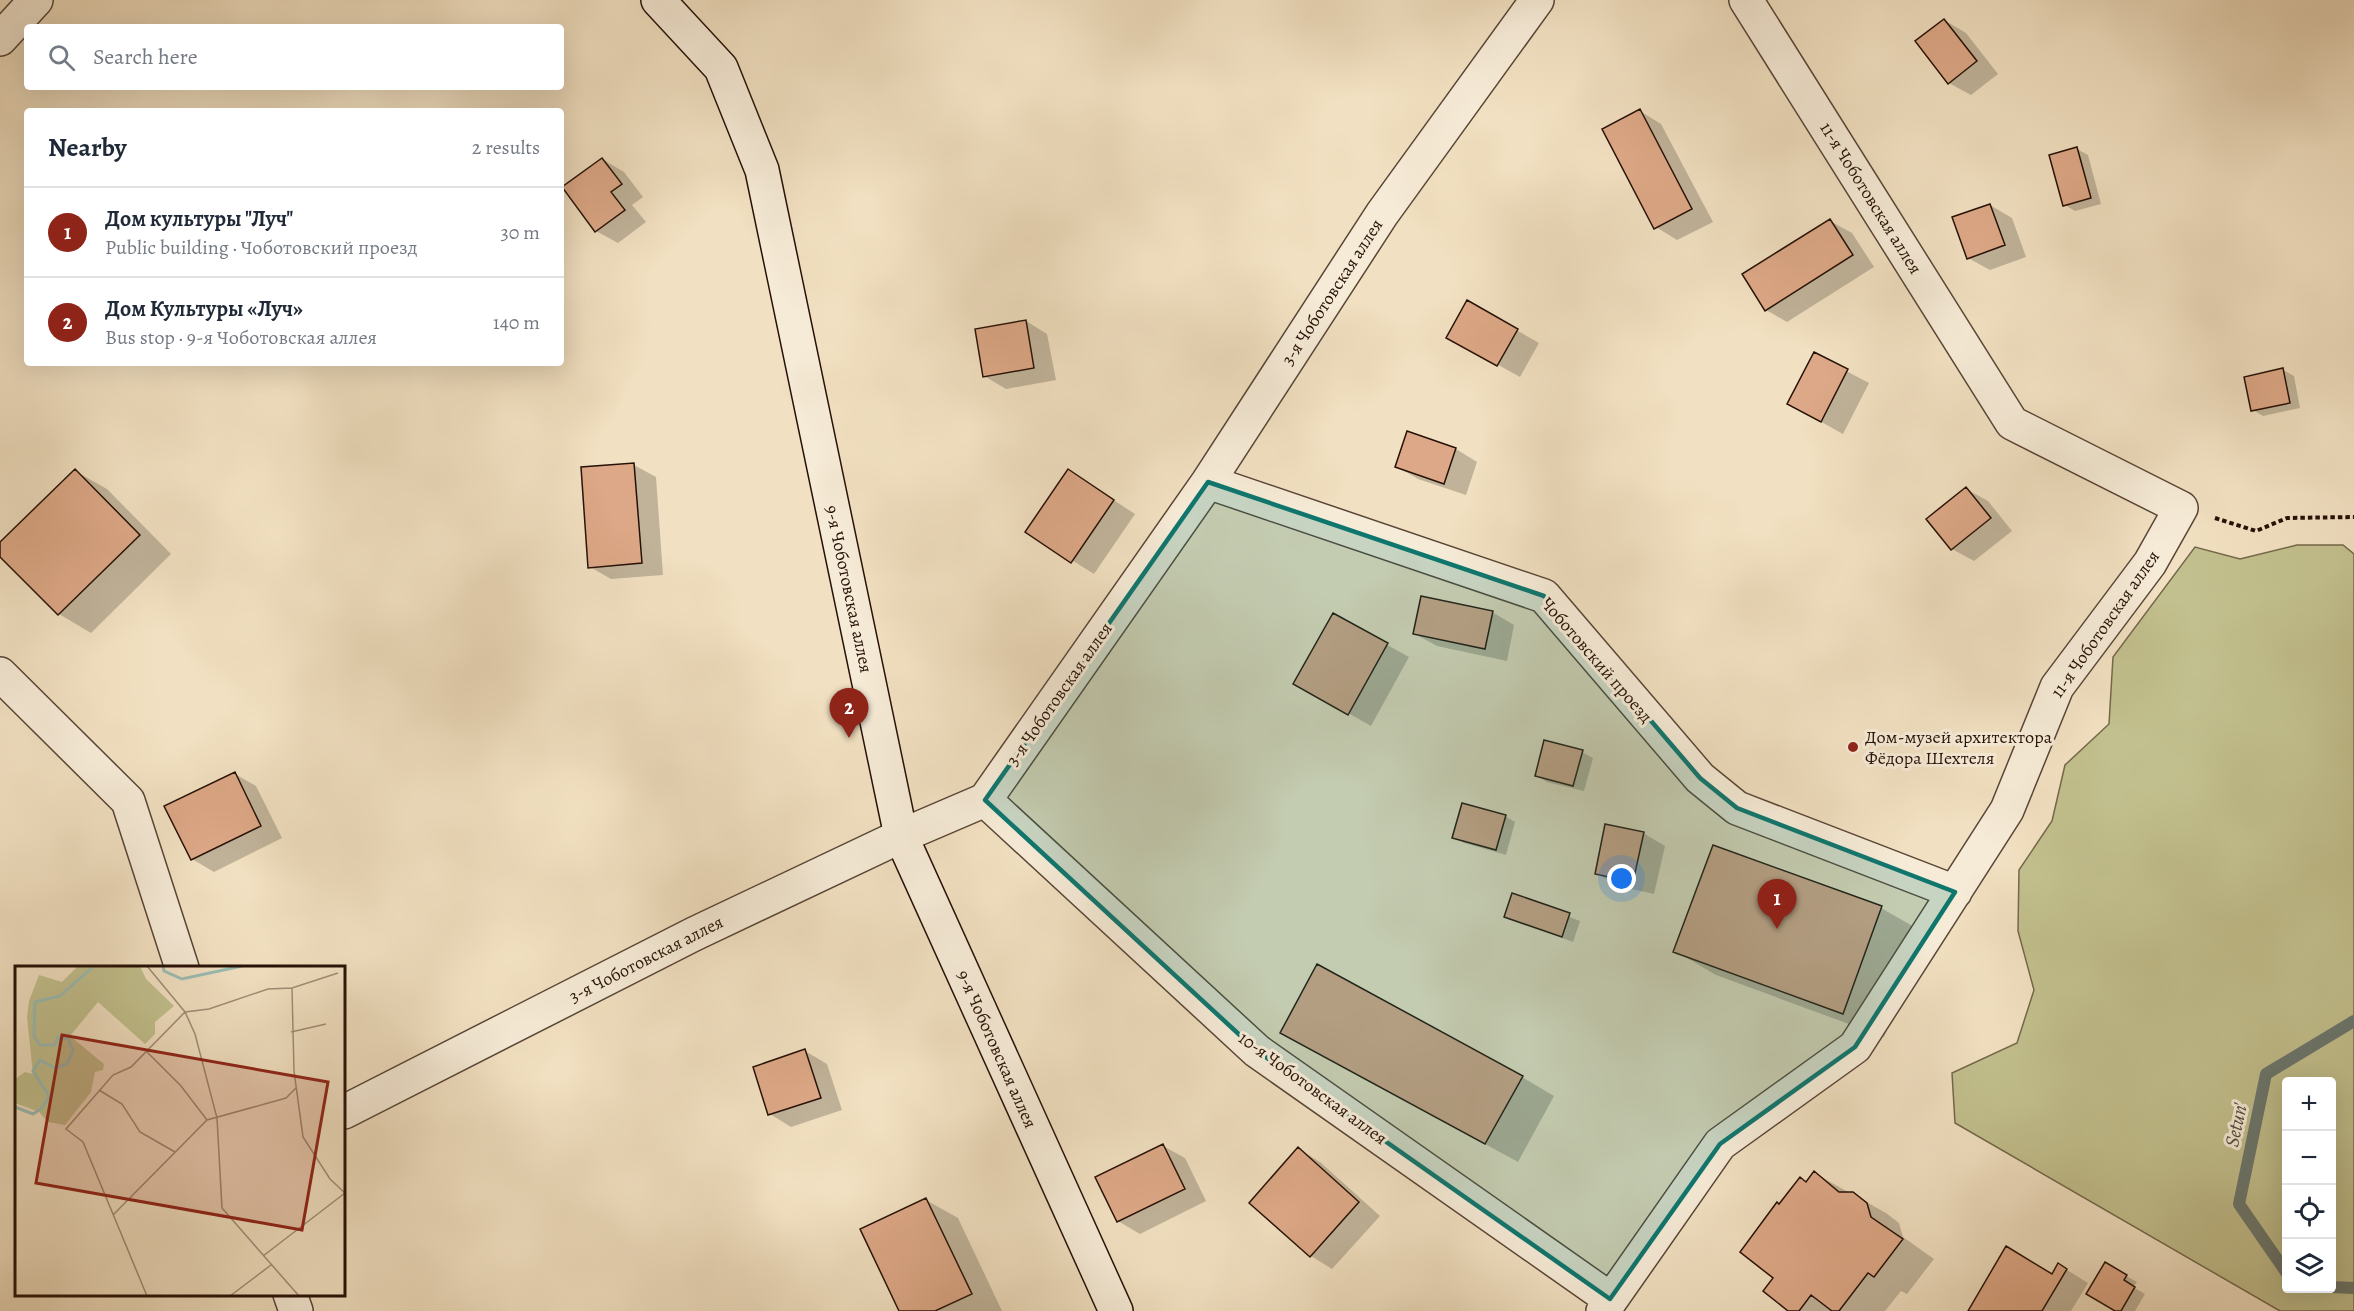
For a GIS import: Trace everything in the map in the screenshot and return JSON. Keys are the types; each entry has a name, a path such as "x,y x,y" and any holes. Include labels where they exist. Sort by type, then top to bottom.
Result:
{"street":[{"path":"0,39 36,0"},
{"name":"9-я Чоботовская аллея","path":"658,0 721,68 762,170 901,836 1116,1311"},
{"name":"3-я Чоботовская аллея","path":"345,1111 694,934 901,836 985,800 1208,482 1382,214 1537,0"},
{"name":"11-я Чоботовская аллея","path":"1607,1305 1720,1144 1855,1047 2007,810 2057,687 2150,563 2181,508 2012,423 1746,0"},
{"name":"Чоботовский проезд","path":"1208,482 1544,596 1700,778 1737,808 1955,892"},
{"path":"0,674 128,801 181,966"},
{"name":"10-я Чоботовская аллея","path":"985,800 1257,1051 1607,1305"},
{"path":"291,1296 296,1311"}],"path":[{"path":"2181,508 2256,531 2287,518 2354,517"}],"highlighted area":[{"path":"1208,482 1544,596 1700,778 1737,808 1955,892 1855,1047 1720,1144 1610,1299 1257,1051 985,800"}],"shaded area":[{"path":"2297,545 2343,545 2354,554 2354,1311 2280,1311 1955,1123 1952,1073 2017,1043 2034,990 2018,931 2019,870 2052,821 2065,765 2109,724 2113,657 2195,547 2240,559"}],"building":[{"path":"1944,19 1977,61 1948,84 1915,41"},
{"path":"1640,109 1692,209 1654,229 1602,129"},
{"path":"2077,147 2091,198 2063,206 2049,155"},
{"path":"602,158 622,184 611,192 625,210 595,232 564,190 564,186"},
{"path":"1990,204 2005,245 1967,259 1952,217"},
{"path":"1830,219 1853,255 1765,311 1742,274"},
{"path":"1467,300 1518,329 1497,366 1446,338"},
{"path":"1026,320 1034,368 983,377 975,329"},
{"path":"1814,352 1848,369 1821,422 1787,404"},
{"path":"2283,368 2290,403 2251,411 2244,377"},
{"path":"1407,431 1456,448 1444,484 1395,467"},
{"path":"634,463 642,563 588,568 581,467"},
{"path":"75,469 140,535 58,615 0,557 0,542"},
{"path":"1068,469 1114,500 1071,563 1025,532"},
{"path":"1966,487 1991,518 1951,550 1926,519"},
{"path":"1421,596 1493,611 1485,649 1413,634"},
{"path":"1333,613 1388,643 1348,715 1293,684"},
{"path":"1544,740 1583,750 1573,786 1535,776"},
{"path":"235,772 261,826 191,860 164,806"},
{"path":"1462,803 1506,815 1496,850 1452,838"},
{"path":"1605,824 1644,832 1633,882 1595,874"},
{"path":"1713,845 1882,906 1843,1014 1673,952"},
{"path":"1512,893 1570,913 1562,937 1504,917"},
{"path":"1317,964 1523,1076 1485,1144 1280,1033"},
{"path":"805,1049 821,1098 768,1115 753,1067"},
{"path":"1163,1144 1185,1189 1117,1222 1095,1177"},
{"path":"1298,1147 1359,1202 1310,1257 1249,1203"},
{"path":"1814,1171 1839,1192 1853,1192 1867,1203 1871,1217 1903,1239 1874,1277 1868,1273 1839,1311 1832,1311 1811,1295 1799,1311 1788,1311 1763,1291 1773,1278 1740,1252 1777,1202 1779,1204 1800,1177 1806,1182"},
{"path":"926,1198 972,1294 935,1311 899,1311 860,1229"},
{"path":"2006,1246 2052,1274 2058,1263 2067,1269 2042,1311 1968,1311"},
{"path":"2105,1262 2127,1275 2124,1280 2135,1287 2121,1311 2115,1311 2086,1294"}],"waterway":[{"name":"Setun'","path":"2282,1266 2239,1204 2266,1074 2354,1021"},
{"name":"Setun'","path":"2336,1287 2354,1288"}],"place":[{"name":"Дом Культуры «Луч»","path":"849,738"},
{"name":"Дом-музей архитектора Фёдора Шехтеля","path":"1853,747"},
{"name":"Дом культуры \"Луч\"","path":"1777,929"}]}
